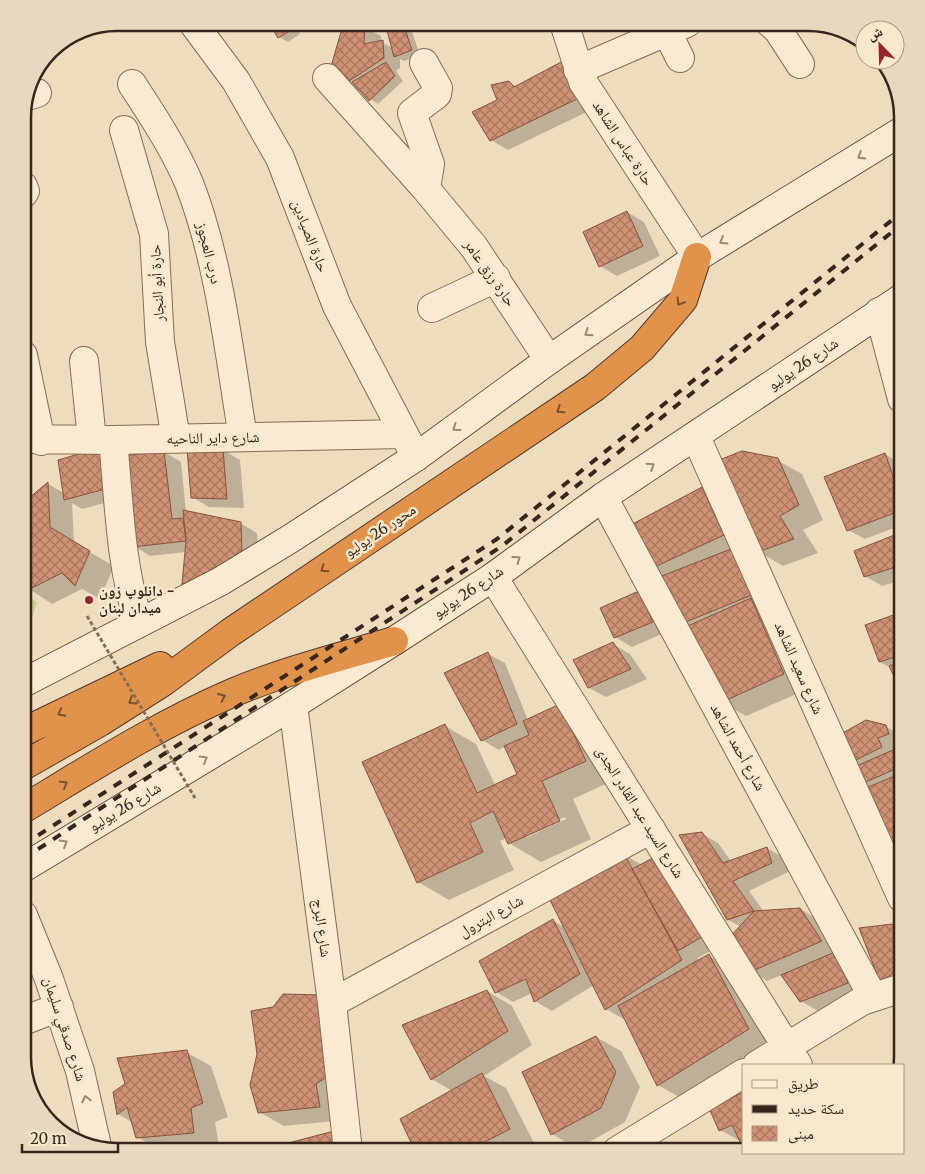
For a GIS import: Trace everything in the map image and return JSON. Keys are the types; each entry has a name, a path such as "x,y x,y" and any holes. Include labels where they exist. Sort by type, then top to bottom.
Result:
{"highway":[{"name":"محور 26 يوليو","path":"31,761 100,722 163,682 232,632 594,388 619,368 664,325 683,300 697,257"},
{"path":"31,728 232,632"},
{"path":"31,804 142,737 202,706 281,674 394,641"}],"street":[{"name":"حارة الصيادين","path":"200,31 236,81 280,158 337,306 410,445"},
{"name":"حارة عباس الشاهد","path":"566,31 582,82 697,257"},
{"path":"578,70 668,31"},
{"path":"677,31 680,58"},
{"path":"779,31 800,64"},
{"path":"424,63 438,88 437,94 412,113 430,164 426,189"},
{"name":"حارة رزق عامر","path":"327,78 426,189 496,278 550,360"},
{"name":"درب العجوز","path":"132,84 163,131 188,182 206,236 243,437"},
{"name":"حارة أبو النجار","path":"124,130 154,234 160,342 176,439"},
{"path":"31,680 221,581 410,445 550,360 697,257 894,136"},
{"path":"432,308 496,278"},
{"name":"شارع 26 يوليو","path":"31,863 293,705 394,641 492,577 603,497 696,437 894,303"},
{"path":"879,312 894,369"},
{"path":"84,361 102,440 131,598 139,623"},
{"name":"شارع داير الناحيه","path":"32,440 243,437 410,445"},
{"name":"شارع سعيد الشاهد","path":"696,437 894,880"},
{"name":"شارع أحمد الشاهد","path":"603,497 873,997"},
{"name":"شارع السيد عبد القادر الجدى","path":"492,577 793,1056"},
{"name":"شارع البرج","path":"293,705 332,1003 347,1143"},
{"name":"شارع البترول","path":"332,1003 651,829"},
{"name":"شارع صدقي سليمان","path":"31,938 59,1007 80,1071 96,1140"},
{"path":"761,1064 793,1056 862,1001 894,990"},
{"path":"31,1018 59,1007"},
{"path":"631,1143 742,1074"}],"path":[{"path":"87,616 195,798"}],"green space":[{"path":"31,597 37,603 31,620"}],"building":[{"path":"274,31 290,31 278,38"},
{"path":"341,31 365,31 364,44 383,40 384,58 346,83 330,70"},
{"path":"387,31 406,31 412,50 394,57"},
{"path":"563,61 579,98 490,141 472,112 497,100 491,85 509,81 514,87"},
{"path":"386,62 395,76 369,101 352,82"},
{"path":"627,211 643,246 599,267 583,232"},
{"path":"103,447 106,489 64,500 58,460"},
{"path":"187,449 223,449 227,499 191,498"},
{"path":"164,451 172,519 183,518 186,541 132,547 123,456"},
{"path":"742,451 778,458 799,505 780,516 794,539 758,552 714,462"},
{"path":"885,453 894,479 894,513 847,531 824,477"},
{"path":"48,482 50,527 90,551 75,586 62,573 31,588 31,496"},
{"path":"702,487 724,535 650,569 627,527"},
{"path":"183,510 241,522 242,555 214,573 182,584 186,541"},
{"path":"894,535 894,568 864,577 854,551"},
{"path":"731,549 752,595 683,623 659,577"},
{"path":"639,591 653,622 614,638 600,608"},
{"path":"751,598 784,674 720,703 681,629"},
{"path":"894,615 894,657 879,662 865,625"},
{"path":"613,642 631,669 588,688 573,660"},
{"path":"488,652 517,724 481,741 444,673"},
{"path":"894,664 894,676 889,666"},
{"path":"560,704 586,761 542,781 560,821 508,844 493,811 470,823 483,852 417,883 362,762 445,724 477,793 517,774 504,746 529,735 523,721"},
{"path":"866,720 886,725 889,734 878,738 882,747 850,763 839,735"},
{"path":"894,750 894,770 857,786 852,768"},
{"path":"894,776 894,841 892,842 866,788"},
{"path":"702,832 723,863 767,847 772,863 733,881 754,911 727,920 679,835"},
{"path":"623,852 682,960 605,1010 548,896"},
{"path":"662,853 710,932 678,951 632,869"},
{"path":"800,908 822,941 750,972 727,940 754,911"},
{"path":"553,919 580,974 534,1002 526,979 495,993 479,961"},
{"path":"892,924 894,927 894,972 880,982 859,928"},
{"path":"835,952 848,983 800,1002 781,975"},
{"path":"709,954 749,1029 657,1086 618,1006"},
{"path":"487,990 508,1031 431,1080 402,1025"},
{"path":"283,994 321,995 330,1075 316,1084 320,1107 258,1113 250,1085 257,1054 251,1011 273,1007"},
{"path":"596,1036 616,1072 601,1108 551,1135 522,1072"},
{"path":"187,1050 203,1103 191,1108 194,1133 136,1138 127,1107 117,1115 113,1092 125,1084 117,1058"},
{"path":"482,1073 510,1129 483,1143 411,1143 400,1119"},
{"path":"742,1093 742,1143 732,1125 719,1131 709,1108"},
{"path":"334,1131 336,1143 288,1143"}],"railway":[{"path":"31,840 497,539 894,218"},
{"path":"31,854 502,546 894,230"}],"place":[{"name":"دانلوپ زون - ميدان لبنان","path":"89,600"}]}
